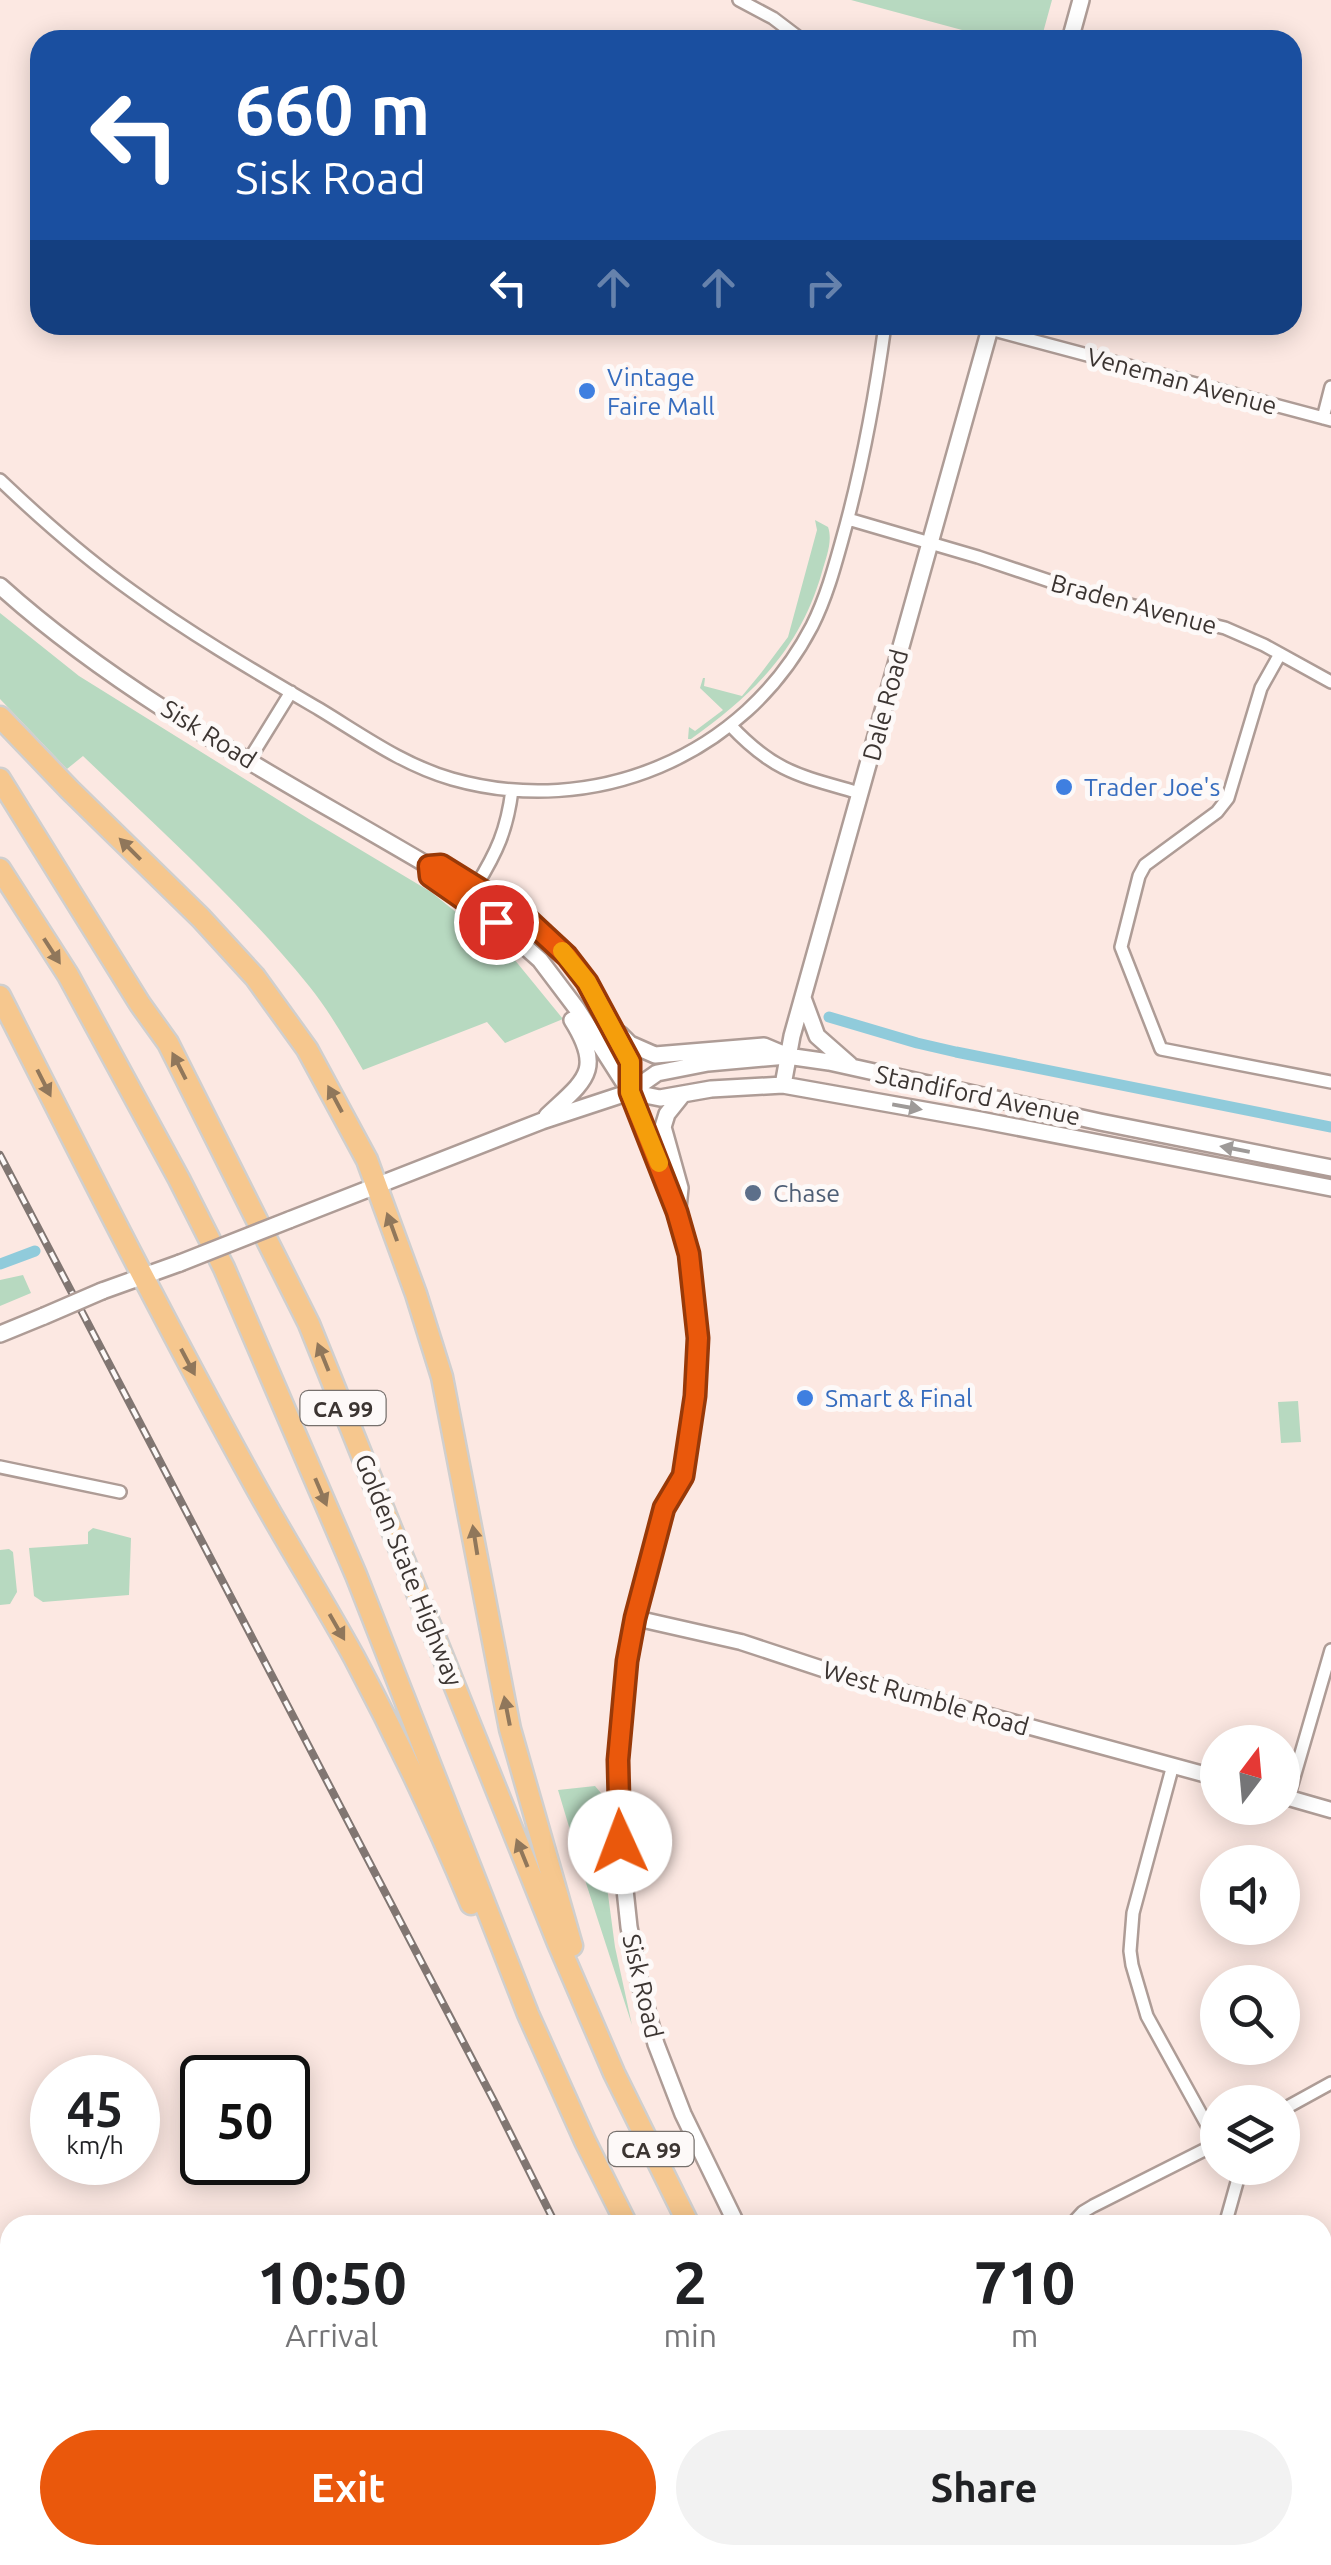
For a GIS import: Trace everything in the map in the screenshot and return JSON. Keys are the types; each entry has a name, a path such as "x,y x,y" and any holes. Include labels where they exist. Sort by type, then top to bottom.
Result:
{"highway":[{"path":"0,717 201,918 254,977 307,1050 367,1160 442,1377 520,1769 614,2073"},
{"name":"Golden State Highway","path":"0,779 140,1004 168,1042 309,1324 558,1943 614,2073 684,2215"},
{"name":"Golden State Highway","path":"0,869 68,975 224,1268 349,1558 528,2014 623,2215"},
{"path":"0,996 142,1276 396,1738 438,1825 518,2018 585,2141"}],"main road":[{"path":"1072,30 1080,0"},
{"name":"Dale Road","path":"783,1085 786,1056 930,542 983,335"},
{"name":"Sisk Road","path":"0,586 97,662 248,760 429,866 441,865 525,917 567,956 587,982 630,1062 630,1092"},
{"name":"Sisk Road","path":"429,866 430,876 496,922 540,960 577,1009 630,1092 677,1212 689,1254 698,1338 695,1396 683,1476 664,1508 635,1618 625,1675 618,1760 620,1842 629,1928 644,2004 667,2075 698,2149 733,2215"},
{"path":"496,922 556,995 580,1032 589,1055 589,1069 582,1083 542,1121"},
{"path":"803,998 817,1036 853,1068"},
{"path":"610,1026 630,1044 661,1056 764,1046 786,1056"},
{"name":"Standiford Avenue","path":"0,1334 542,1121 630,1092 657,1072 708,1064 786,1056 1331,1168"},
{"name":"Standiford Avenue","path":"630,1092 660,1098 711,1089 783,1085 1331,1188"},
{"path":"677,1212 680,1188 663,1127 667,1114 684,1094"}],"street":[{"path":"739,0 789,30"},
{"path":"0,480 133,593 388,751 426,770 468,783 512,790 566,791 627,778 673,761 730,725 769,688 802,644 826,593 848,520 883,335"},
{"name":"Veneman Avenue","path":"1018,335 1327,419"},
{"path":"1327,419 1331,387"},
{"name":"Braden Avenue","path":"848,520 930,542 1097,597 1225,628 1331,682"},
{"path":"1280,654 1261,688 1228,798 1217,812 1145,865 1120,948 1161,1049 1331,1082"},
{"path":"248,760 290,692"},
{"path":"730,725 755,751 786,771 860,793"},
{"path":"476,886 504,834 512,790"},
{"path":"0,1467 120,1492"},
{"name":"West Rumble Road","path":"635,1618 741,1642 850,1678 1200,1773"},
{"path":"1300,1754 1329,1672 1331,1650"},
{"path":"1173,1765 1133,1913 1130,1951 1147,2016 1200,2111"},
{"path":"1300,1801 1331,1810"},
{"path":"1300,2100 1331,2083"},
{"path":"1079,2215 1200,2152"},
{"path":"1228,2215 1236,2185"}],"green space":[{"path":"851,0 1052,0 1044,30 962,30"},
{"path":"815,520 828,527 829,544 813,599 801,624 772,668 754,687 688,739 689,727 695,731 723,710 700,688 703,678 704,686 742,696 788,637 817,530"},
{"path":"0,613 79,676 431,892 514,959 563,1019 505,1043 487,1022 363,1070 309,986 228,896 83,756 67,769 0,699"},
{"path":"23,1275 31,1293 0,1306 0,1280"},
{"path":"1298,1401 1301,1442 1281,1443 1278,1402"},
{"path":"93,1528 131,1538 129,1595 43,1602 34,1596 29,1548 88,1544 88,1532"},
{"path":"0,1550 13,1552 17,1592 10,1604 0,1605"},
{"path":"595,1786 601,1793 605,1872 615,1947 632,2025 558,1790"}],"waterway":[{"path":"829,1017 956,1052 1331,1127"},
{"path":"0,1264 35,1251"}],"railway":[{"path":"0,1155 551,2215"}],"slow traffic":[{"path":"562,951 587,982 630,1062 630,1092 659,1163"}],"place":[{"name":"Vintage Faire Mall","path":"587,391"},
{"name":"Trader Joe's","path":"1064,787"},
{"name":"Chase","path":"753,1193"},
{"name":"Smart & Final","path":"805,1398"}],"route":[{"path":"496,922 430,876 429,866 441,865 525,917 548,936 587,982 630,1062 630,1092 677,1212 696,1300 695,1396 688,1451 683,1476 664,1508 627,1661 619,1728 620,1842"}]}
